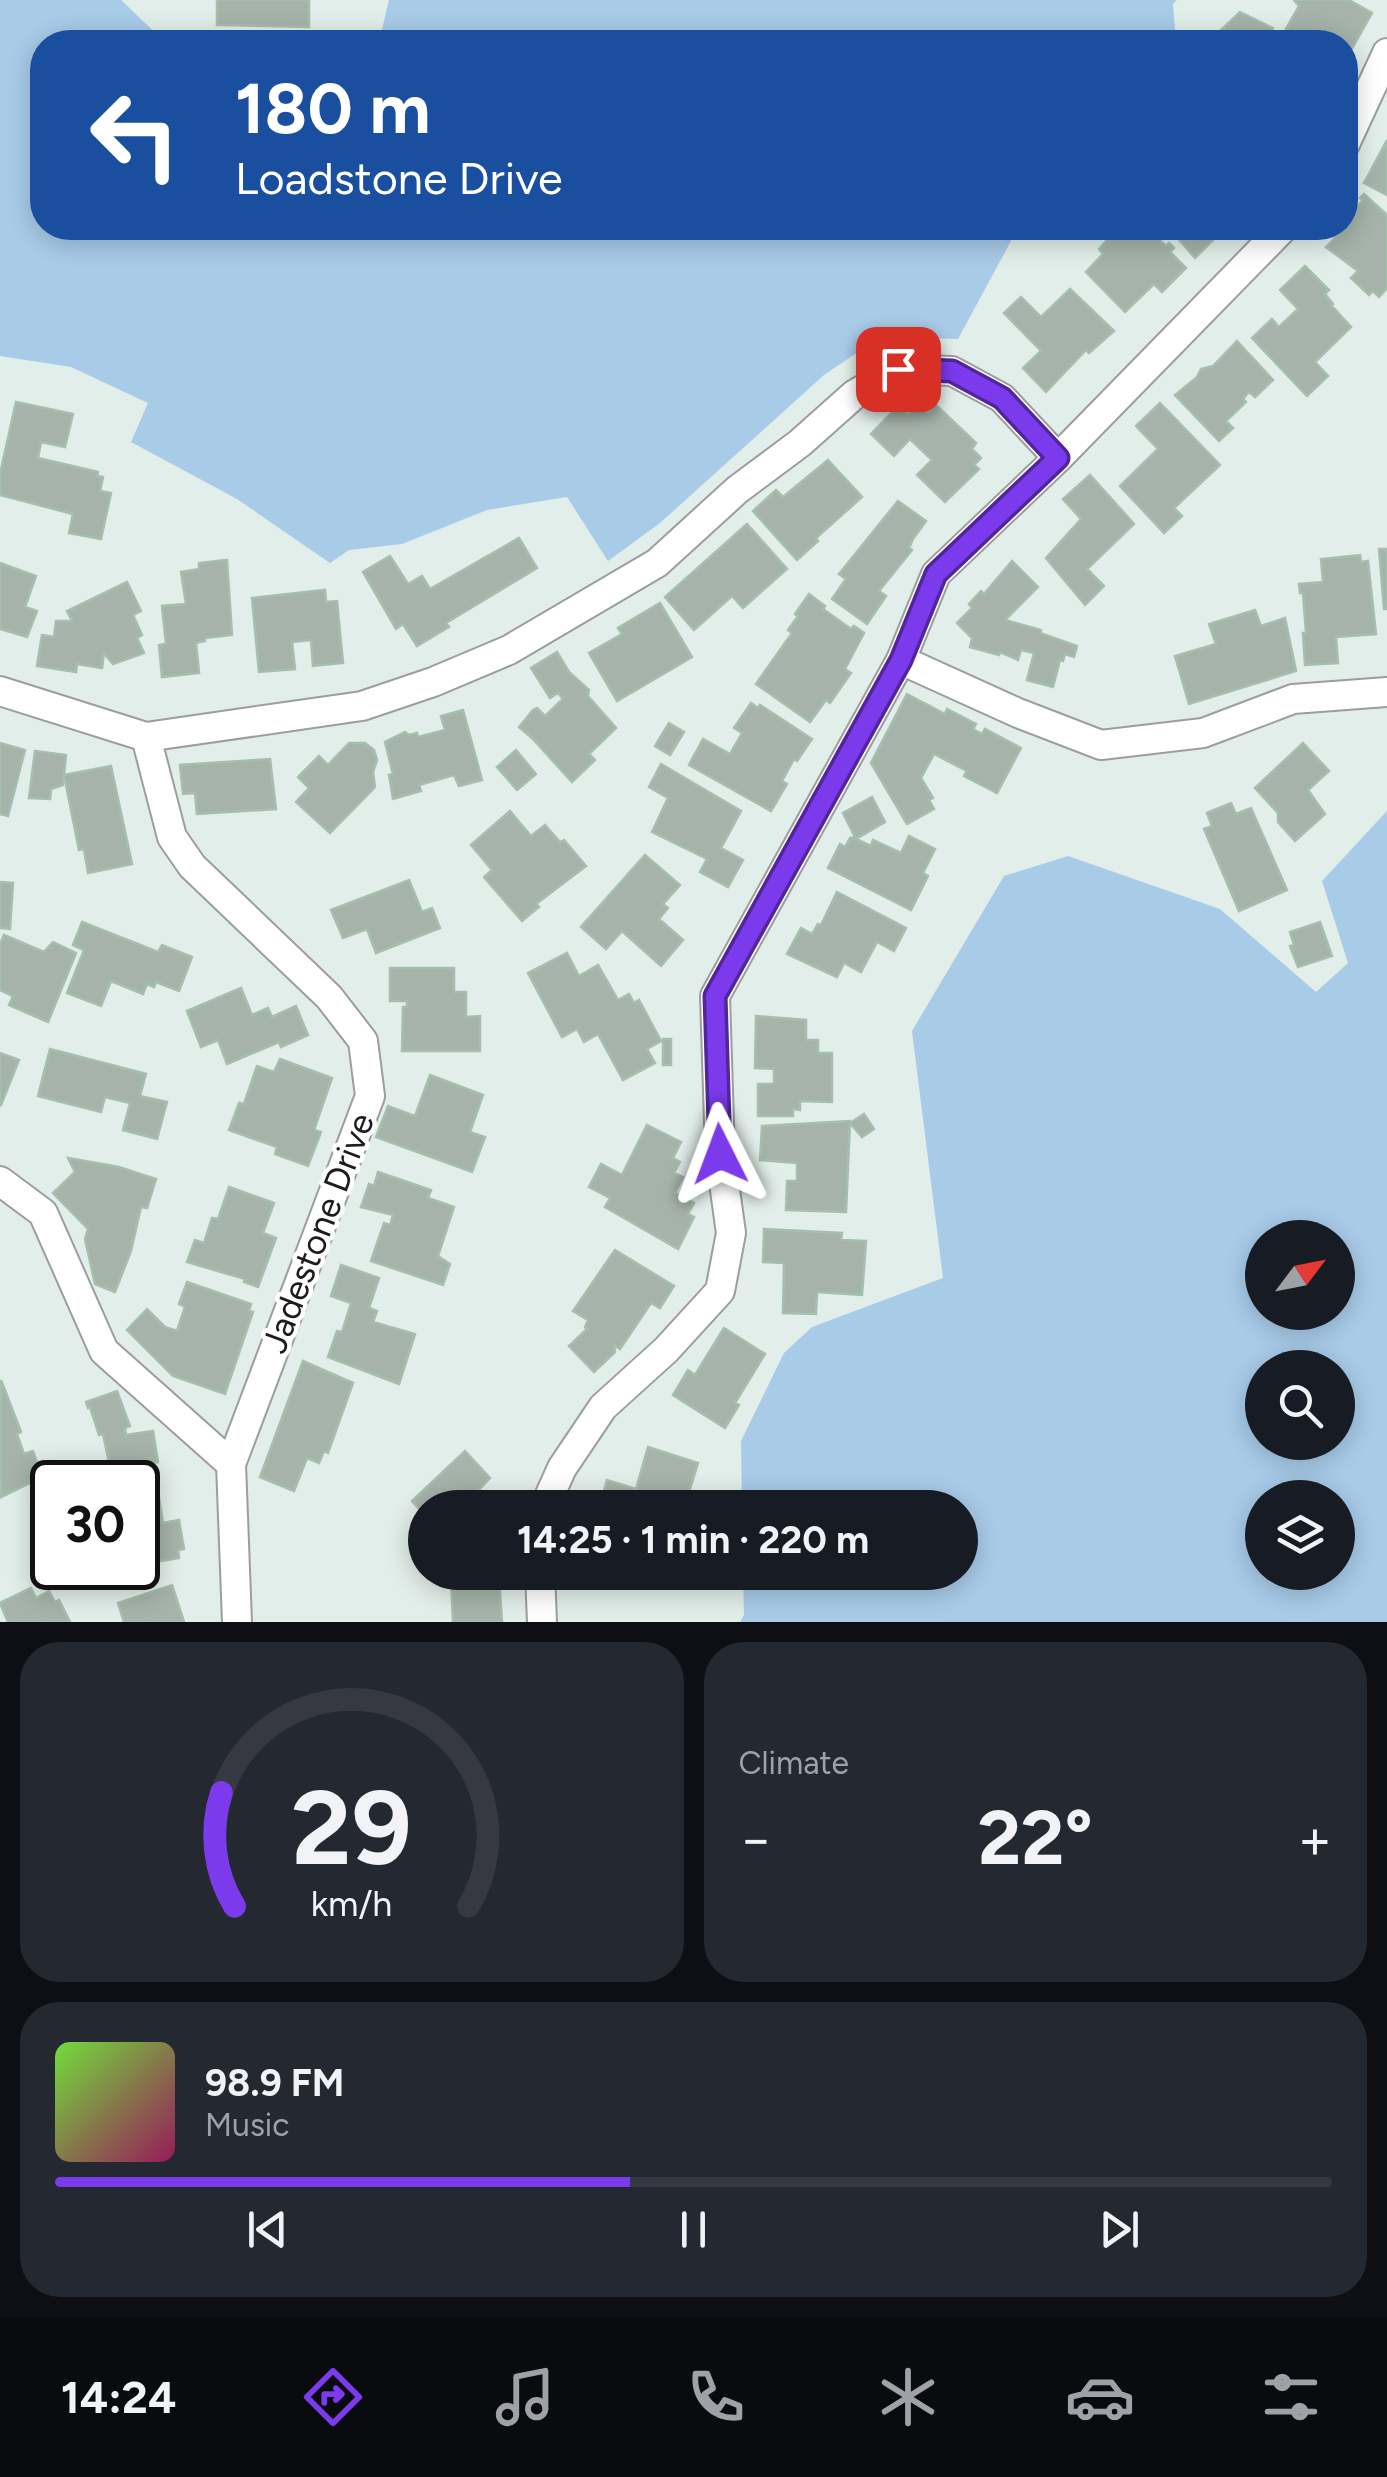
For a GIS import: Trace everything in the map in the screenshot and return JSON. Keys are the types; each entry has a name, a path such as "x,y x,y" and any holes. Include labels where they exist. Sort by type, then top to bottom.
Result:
{"street":[{"path":"1358,116 1387,54"},
{"path":"552,1490 562,1468 603,1407 666,1350 720,1291 731,1233 720,1154 715,996 901,660 936,574 1058,458 1271,240"},
{"path":"0,691 146,737 362,706 433,682 509,650 657,563 855,394 898,369 952,371 1002,398 1058,458"},
{"path":"901,660 1018,713 1102,745 1202,732 1293,699 1387,692"},
{"name":"Jadestone Drive","path":"146,737 172,837 192,866 328,997 364,1041 370,1096 231,1464 236,1622"},
{"path":"0,1181 43,1213 104,1351 231,1464"},
{"path":"541,1590 542,1622"}],"shaded area":[{"path":"0,0 121,0 152,30 30,30 30,240 1012,240 958,339 896,337 858,352 824,375 660,523 608,561 567,497 487,510 402,544 349,550 330,563 237,499 131,442 148,403 71,367 0,356"},
{"path":"389,0 1177,0 1173,4 1175,30 382,30"},
{"path":"1387,811 1387,1622 740,1622 744,1615 743,1590 978,1590 978,1490 742,1490 741,1441 784,1353 812,1327 943,1278 912,1031 1004,876 1068,856 1220,909 1316,992 1348,963 1322,881"}],"building":[{"path":"217,0 309,0 309,27 217,25"},
{"path":"1294,0 1349,0 1372,13 1358,38 1358,30 1285,30 1299,6"},
{"path":"1240,12 1273,28 1272,30 1221,30"},
{"path":"1387,140 1387,195 1364,183"},
{"path":"1364,194 1387,215 1387,288 1379,297 1373,291 1369,295 1351,278 1358,271 1326,247 1333,240 1358,240 1358,205 1363,200 1360,198"},
{"path":"1107,240 1159,240 1174,248 1170,252 1186,268 1162,292 1154,284 1125,312 1086,272 1103,254 1099,249"},
{"path":"1179,240 1213,240 1195,258"},
{"path":"1305,266 1329,290 1325,294 1331,305 1351,327 1315,362 1328,376 1307,396 1252,338 1272,319 1279,327 1298,309 1280,290"},
{"path":"1070,289 1114,331 1089,353 1086,350 1046,392 1023,368 1041,351 1004,313 1021,297 1041,317"},
{"path":"1237,341 1273,380 1255,397 1249,392 1243,399 1246,402 1226,421 1233,428 1219,441 1175,395 1201,369 1213,366"},
{"path":"16,402 73,414 65,447 41,442 38,458 98,472 97,476 103,477 100,491 111,493 101,539 69,533 73,514 0,495 0,474"},
{"path":"920,403 929,412 936,405 976,443 972,449 981,458 974,465 979,469 945,502 917,475 932,460 910,439 894,456 871,434 899,405 908,415"},
{"path":"1160,403 1220,465 1174,508 1182,516 1164,533 1120,486 1158,449 1136,426"},
{"path":"828,460 862,497 797,560 753,511 776,490 783,497"},
{"path":"1090,475 1134,524 1087,569 1104,586 1085,605 1046,558 1081,519 1063,499"},
{"path":"898,501 926,521 913,539 909,548 912,550 879,591 886,596 867,624 832,599 846,579 839,574"},
{"path":"747,524 787,569 743,608 732,596 694,630 665,597"},
{"path":"519,538 537,568 446,623 449,627 417,646 403,624 396,629 363,572 390,556 408,584 422,576 430,589"},
{"path":"1379,549 1387,549 1387,609 1384,609"},
{"path":"1360,555 1361,562 1368,561 1376,634 1336,637 1338,663 1305,665 1306,633 1299,584 1323,582 1321,559"},
{"path":"227,560 232,635 196,643 199,673 162,677 159,645 166,644 162,606 186,604 181,572 199,569 199,563"},
{"path":"1012,561 1038,587 1005,620 1077,646 1074,657 1065,654 1060,660 1053,687 1027,680 1034,653 1021,650 1018,660 1000,652 999,655 970,647 972,638 957,623 972,608 969,604 981,591 984,594"},
{"path":"0,563 36,576 25,607 37,611 27,637 0,629"},
{"path":"127,582 141,611 133,615 142,635 137,638 144,653 113,664 104,653 102,668 77,664 76,672 37,666 42,635 54,637 56,621 72,621 67,611"},
{"path":"325,590 326,602 337,601 343,663 313,666 311,640 292,642 295,669 259,672 252,598"},
{"path":"809,594 851,629 854,626 864,633 845,669 851,673 830,703 826,700 810,722 756,684 792,633 788,630"},
{"path":"660,603 692,657 617,701 589,653 622,634 618,628"},
{"path":"1255,610 1261,626 1285,618 1296,671 1189,704 1175,656 1216,644 1209,624"},
{"path":"557,652 616,728 589,754 595,760 572,782 519,727 533,710 537,708 545,716 563,699 558,693 550,698 531,668"},
{"path":"907,694 945,714 947,709 976,724 973,729 982,734 985,729 1021,748 997,793 934,754 921,778 933,798 929,800 934,809 907,824 871,763"},
{"path":"751,703 812,739 797,761 794,759 782,781 787,784 771,811 689,765 703,739 730,754 742,733 734,728"},
{"path":"463,710 482,780 459,786 454,775 419,785 421,791 393,799 389,775 393,774 385,742 405,732 417,733 418,737 445,730 441,716"},
{"path":"669,723 684,732 670,755 655,746"},
{"path":"0,743 25,750 8,816 0,814"},
{"path":"349,743 365,743 374,750 375,787 330,833 296,802 309,788 298,777 319,756 328,765"},
{"path":"1303,743 1329,771 1308,790 1325,814 1295,841 1278,822 1278,813 1255,788"},
{"path":"516,750 536,774 517,790 497,767"},
{"path":"35,751 66,755 63,785 51,789 50,799 29,798"},
{"path":"270,759 276,809 197,814 195,793 183,794 180,765"},
{"path":"661,764 741,811 721,848 743,860 728,887 700,872 707,859 652,832 668,798 649,787"},
{"path":"111,766 132,864 88,873 84,849 79,850 64,775"},
{"path":"872,797 885,822 856,839 871,846 873,840 901,853 909,836 935,849 923,873 928,876 911,910 828,868 840,844 845,847 855,837 843,813"},
{"path":"1231,803 1236,814 1251,808 1287,890 1239,911 1204,829 1212,826 1207,813"},
{"path":"510,811 531,836 545,825 586,866 536,904 539,907 522,921 484,877 492,870 471,845"},
{"path":"645,855 680,885 663,904 668,908 659,919 683,940 661,966 622,931 606,949 581,927"},
{"path":"409,880 422,912 432,908 440,928 376,953 367,929 343,938 331,910"},
{"path":"0,882 13,883 10,929 0,928"},
{"path":"837,892 906,928 894,951 877,942 861,972 844,963 837,977 787,954 801,928 812,934 821,925"},
{"path":"82,922 158,952 162,945 192,957 179,991 156,982 154,987 147,984 143,994 111,981 101,1006 67,993 84,950 73,945"},
{"path":"1320,922 1332,956 1298,967 1290,946 1294,945 1290,932"},
{"path":"4,935 44,952 53,942 76,953 48,1022 9,1005 13,996 0,990 0,944"},
{"path":"567,953 579,976 598,965 618,1000 629,994 634,1003 639,1000 661,1041 647,1049 655,1063 623,1080 598,1034 584,1042 577,1029 562,1037 528,973"},
{"path":"390,968 454,968 454,992 466,992 466,1017 480,1016 480,1051 402,1051 403,1007 407,1007 407,1001 390,1001"},
{"path":"241,988 252,1015 268,1008 272,1017 296,1006 308,1035 281,1047 279,1042 227,1064 218,1040 201,1047 187,1011"},
{"path":"756,1016 806,1020 806,1040 818,1040 818,1053 832,1053 832,1102 800,1101 800,1110 793,1109 793,1116 758,1116 758,1084 774,1084 774,1069 755,1068"},
{"path":"663,1039 671,1039 671,1065 663,1065"},
{"path":"50,1049 146,1074 140,1096 167,1102 157,1139 123,1130 130,1103 105,1097 101,1112 38,1096"},
{"path":"0,1053 19,1060 1,1105 0,1104"},
{"path":"280,1059 332,1078 314,1130 321,1132 308,1166 275,1154 277,1147 229,1130 239,1103 244,1104 257,1066 274,1072"},
{"path":"430,1075 483,1095 470,1132 485,1137 472,1172 376,1137 388,1106 415,1116"},
{"path":"864,1114 874,1129 862,1137 850,1123"},
{"path":"850,1121 846,1212 786,1210 787,1181 797,1181 797,1163 760,1160 762,1126"},
{"path":"647,1125 681,1142 673,1158 680,1162 674,1173 683,1177 675,1193 694,1203 688,1214 694,1217 678,1249 605,1207 610,1198 589,1187 601,1164 622,1175"},
{"path":"68,1158 119,1167 156,1179 147,1208 141,1207 131,1251 115,1292 95,1284 85,1239 88,1229 53,1193 75,1172"},
{"path":"378,1172 431,1190 428,1198 454,1207 438,1256 450,1264 443,1285 371,1261 384,1223 390,1225 393,1215 361,1207"},
{"path":"229,1187 274,1203 263,1233 276,1238 258,1287 244,1282 245,1279 187,1262 195,1240 204,1243 212,1218 218,1219"},
{"path":"764,1229 842,1233 841,1240 866,1241 862,1295 817,1292 816,1314 783,1313 784,1263 763,1262"},
{"path":"615,1250 674,1286 660,1308 651,1303 620,1349 614,1345 615,1352 594,1372 569,1346 587,1329 588,1320 573,1311"},
{"path":"341,1265 379,1278 369,1308 377,1311 373,1322 415,1334 399,1384 328,1357 337,1331 342,1332 351,1303 331,1296"},
{"path":"187,1282 251,1304 249,1311 253,1312 225,1394 173,1376 127,1330 147,1309 165,1327 177,1331 185,1307 179,1304"},
{"path":"724,1328 765,1354 735,1403 739,1405 725,1428 673,1395 688,1370 695,1375"},
{"path":"303,1361 353,1383 328,1453 324,1451 319,1463 307,1458 294,1491 260,1477"},
{"path":"1,1380 21,1432 17,1434 24,1454 33,1451 36,1460 30,1460 30,1483 1,1497"},
{"path":"117,1391 130,1426 125,1428 126,1435 153,1431 158,1460 108,1460 103,1434 99,1435 86,1402"},
{"path":"648,1447 698,1463 690,1490 604,1490 607,1480 636,1489"},
{"path":"465,1451 490,1478 479,1490 424,1490"},
{"path":"160,1504 163,1523 179,1520 184,1549 178,1550 179,1558 160,1561"},
{"path":"172,1585 184,1622 124,1622 118,1603"},
{"path":"30,1588 36,1598 49,1591 55,1602 59,1600 70,1622 8,1622 0,1603"},
{"path":"452,1590 500,1590 502,1622 453,1622"}],"route":[{"path":"720,1154 715,996 901,660 936,574 1058,458 1002,398 952,371 898,369"}]}
